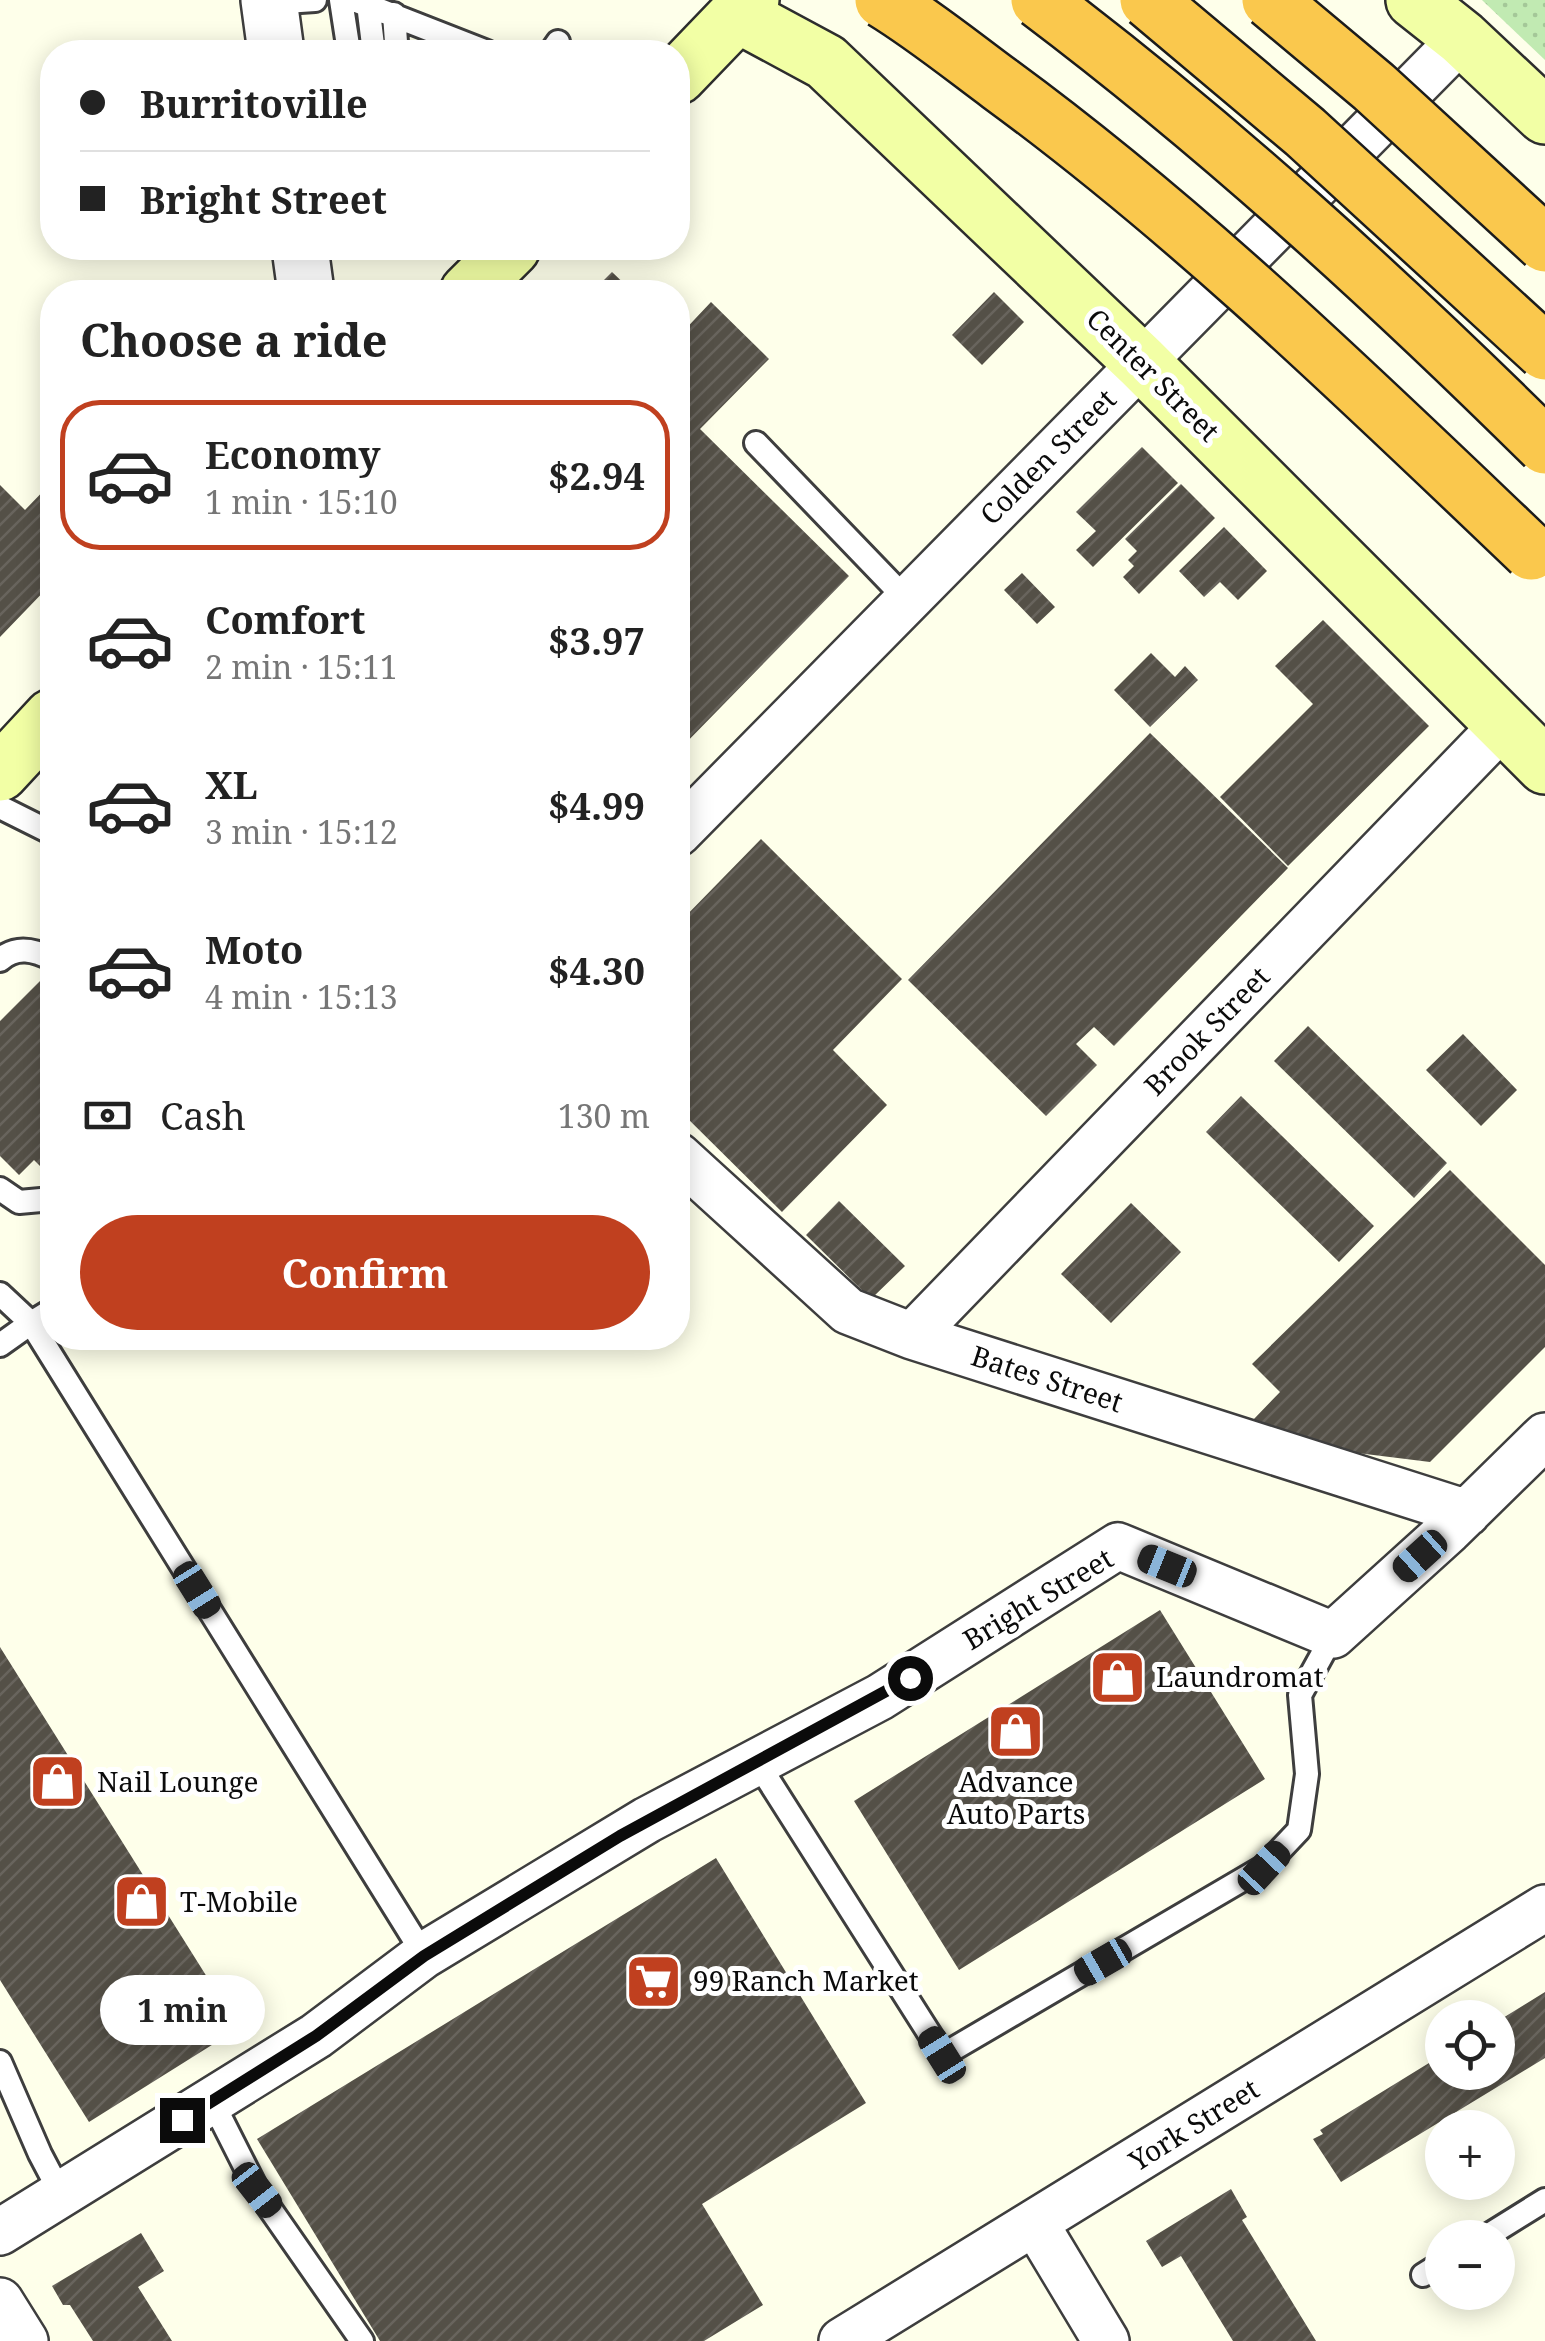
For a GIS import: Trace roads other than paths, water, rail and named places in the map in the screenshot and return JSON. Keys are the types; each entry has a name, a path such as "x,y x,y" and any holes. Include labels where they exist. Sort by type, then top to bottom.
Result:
{"highway":[{"path":"883,0 1065,132 1198,244 1350,380 1531,552"},
{"path":"1039,0 1282,201 1545,446"},
{"path":"1148,0 1318,144 1545,352"},
{"path":"1270,0 1374,87 1545,244"}],"main road":[{"path":"1414,0 1462,38 1545,116"},
{"path":"690,61 734,5"},
{"name":"Center Street","path":"734,5 826,62 1141,362 1545,766"},
{"path":"0,773 40,731"}],"street":[{"name":"Colden Street","path":"690,821 1462,38"},
{"name":"Brook Street","path":"912,1336 1502,726"},
{"name":"Bates Street","path":"690,1167 848,1310 912,1336 1467,1514"},
{"path":"1334,1635 1467,1514 1545,1436"},
{"name":"Bright Street","path":"0,2232 316,2036 424,1956 648,1820 880,1697 1118,1546 1334,1635"},
{"name":"York Street","path":"842,2341 1545,1908"},
{"path":"1036,2223 1106,2341"},
{"path":"0,2301 25,2341"}],"lane":[{"path":"341,0 347,40"},
{"path":"360,1 394,14 441,40"},
{"path":"360,1 382,40"},
{"path":"385,40 394,14"},
{"path":"756,444 907,600"},
{"path":"0,807 40,827"},
{"path":"0,960 8,953 40,953"},
{"path":"0,1189 19,1202 40,1200"},
{"path":"0,1294 32,1323 40,1336"},
{"path":"0,1345 40,1318"},
{"path":"49,1350 424,1956"},
{"path":"757,1762 942,2055 1264,1868 1299,1830 1307,1774 1300,1695 1334,1635"},
{"path":"0,2062 61,2194"},
{"path":"212,2101 257,2190 362,2341"},
{"path":"1513,2220 1545,2200"}],"place":[{"name":"Laundromat","path":"1117,1677"},
{"name":"Advance Auto Parts","path":"1016,1731"},
{"name":"Nail Lounge","path":"58,1782"},
{"name":"T-Mobile","path":"141,1902"},
{"name":"99 Ranch Market","path":"654,1981"}]}
